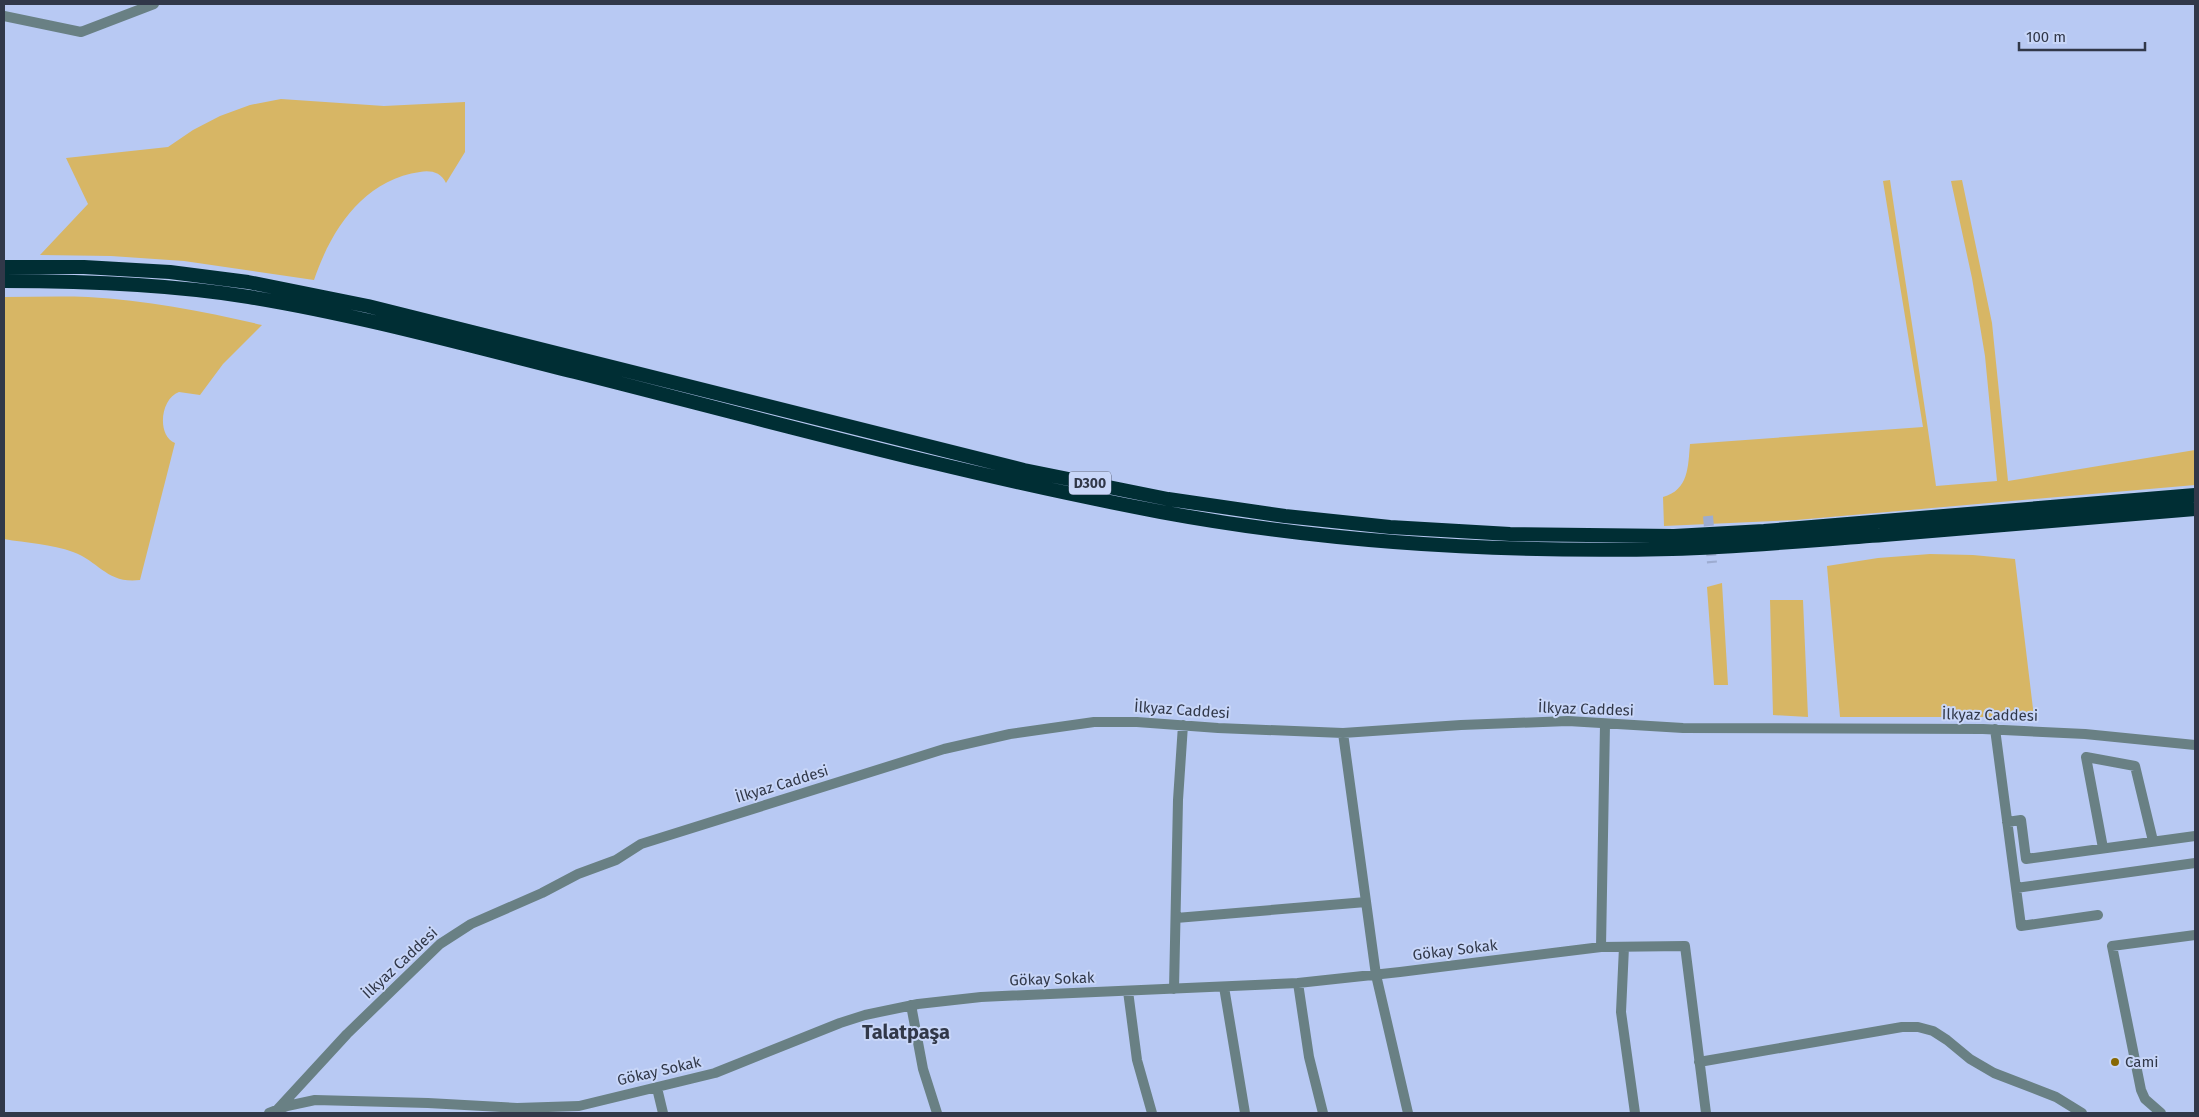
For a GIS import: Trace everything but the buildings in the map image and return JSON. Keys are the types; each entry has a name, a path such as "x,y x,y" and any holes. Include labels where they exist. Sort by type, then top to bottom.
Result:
{"highway":[{"name":"D300","path":"4,267 170,272 248,282 368,306 1024,470 1168,499 1284,516 1371,525 1510,534 1674,536 1764,531 2195,495"},
{"name":"D300","path":"4,282 85,282 171,287 247,297 365,319 1022,484 1165,513 1284,531 1388,541 1510,549 1674,549 1765,544 2195,509"}],"street":[{"path":"4,16 81,32 154,4"},
{"name":"İlkyaz Caddesi","path":"273,1112 347,1034 440,944 471,924 542,893 578,874 616,860 641,844 922,756 980,740 1094,722 1137,722 1343,733 1568,721 1666,728 1995,729 2085,734 2195,745"},
{"path":"1601,947 1605,724"},
{"path":"1174,990 1178,800 1183,725"},
{"path":"1995,729 2021,926 2098,915"},
{"path":"1343,733 1376,975 1408,1113"},
{"path":"2103,848 2086,757 2135,766 2153,842"},
{"path":"2007,822 2021,820 2026,859 2195,836"},
{"path":"2016,888 2195,862"},
{"path":"1176,918 1366,902"},
{"path":"2161,1113 2146,1099 2141,1090 2112,946 2195,935"},
{"name":"Gökay Sokak","path":"273,1112 314,1100 517,1108 579,1106 715,1073 840,1023 911,1005 981,997 1174,990 1298,983 1601,947 1685,946 1698,1062 1706,1113"},
{"path":"1624,947 1621,1012 1635,1113"},
{"path":"1298,983 1309,1056 1323,1113"},
{"path":"1224,987 1245,1113"},
{"path":"1128,991 1137,1060 1152,1113"},
{"path":"911,1005 923,1069 937,1113"},
{"path":"1698,1062 1902,1027 1918,1027 1940,1035 1970,1059 1994,1073 2056,1097 2082,1113"},
{"path":"657,1088 663,1113"},
{"path":"392,1102 394,1113"}],"shaded area":[{"path":"281,99 384,106 465,102 465,152 446,183 441,176 435,173 428,171 420,172 400,177 382,185 366,197 352,210 340,226 321,261 314,280 184,261 111,256 40,255 88,204 66,158 168,147 193,130 220,116 250,105"},
{"path":"1890,180 1936,486 1997,481 1985,356 1972,278 1951,181 1962,180 1992,323 2008,481 2195,450 2195,485 1796,520 1664,526 1663,497 1672,494 1678,489 1686,476 1690,444 1923,427 1883,181"},
{"path":"4,297 88,297 132,301 198,311 262,325 223,364 200,395 179,392 168,401 163,417 163,425 169,439 175,443 140,580 119,579 111,576 82,556 65,549 4,539"},
{"path":"1930,554 1973,555 2015,559 2034,717 1840,717 1827,566 1878,558"},
{"path":"1722,583 1728,685 1714,685 1707,587"},
{"path":"1770,600 1803,600 1808,717 1773,715"}],"tunnel":[{"path":"1708,516 1712,563"}],"place":[{"name":"Cami","path":"2115,1062"}],"district":[{"name":"Talatpaşa","path":"906,1032"}]}
